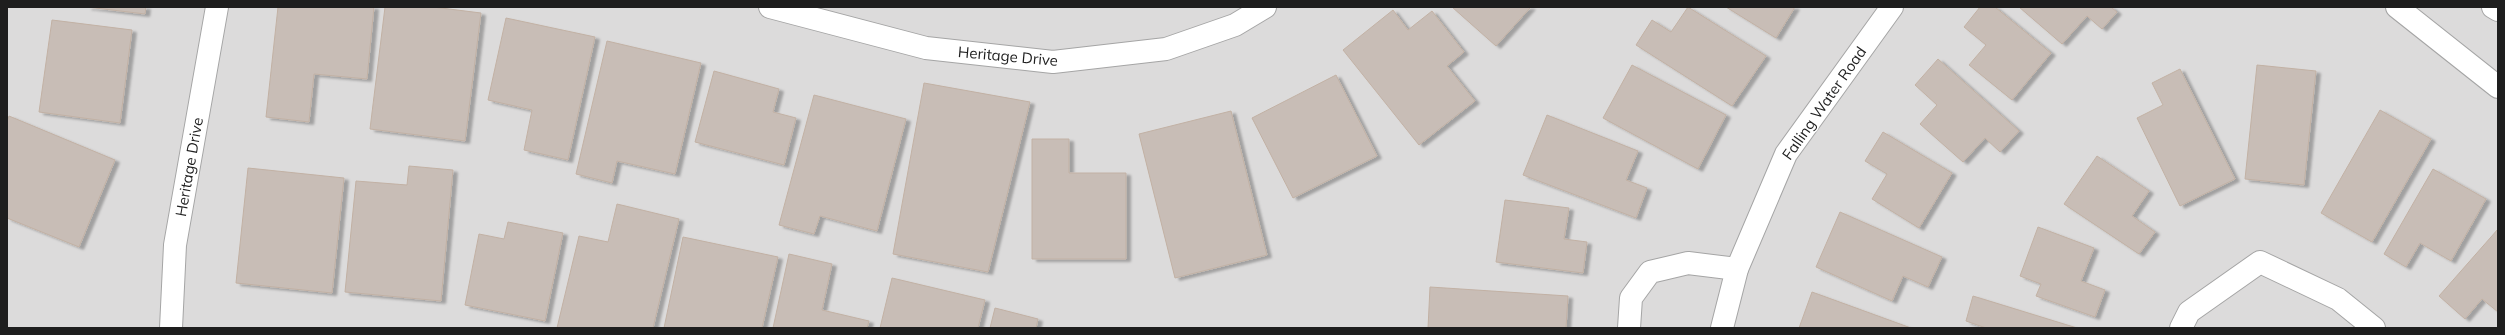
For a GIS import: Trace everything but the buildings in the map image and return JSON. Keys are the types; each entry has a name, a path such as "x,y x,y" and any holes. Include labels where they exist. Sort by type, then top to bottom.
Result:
{"street":[{"name":"Heritage Drive","path":"171,328 175,245 217,7"},
{"name":"Heritage Drive","path":"770,7 926,48 1053,62 1166,49 1235,25 1266,7"},
{"name":"Falling Water Road","path":"1722,328 1737,270 1786,154 1892,7"},
{"path":"2397,7 2498,88"},
{"path":"2494,7 2498,10"},
{"path":"2181,328 2189,312 2260,262 2338,300 2374,328"},
{"path":"1629,328 1631,298 1650,272 1688,263 1737,270"}],"shaded area":[{"path":"7,7 2498,7 2498,328 7,328"}]}
